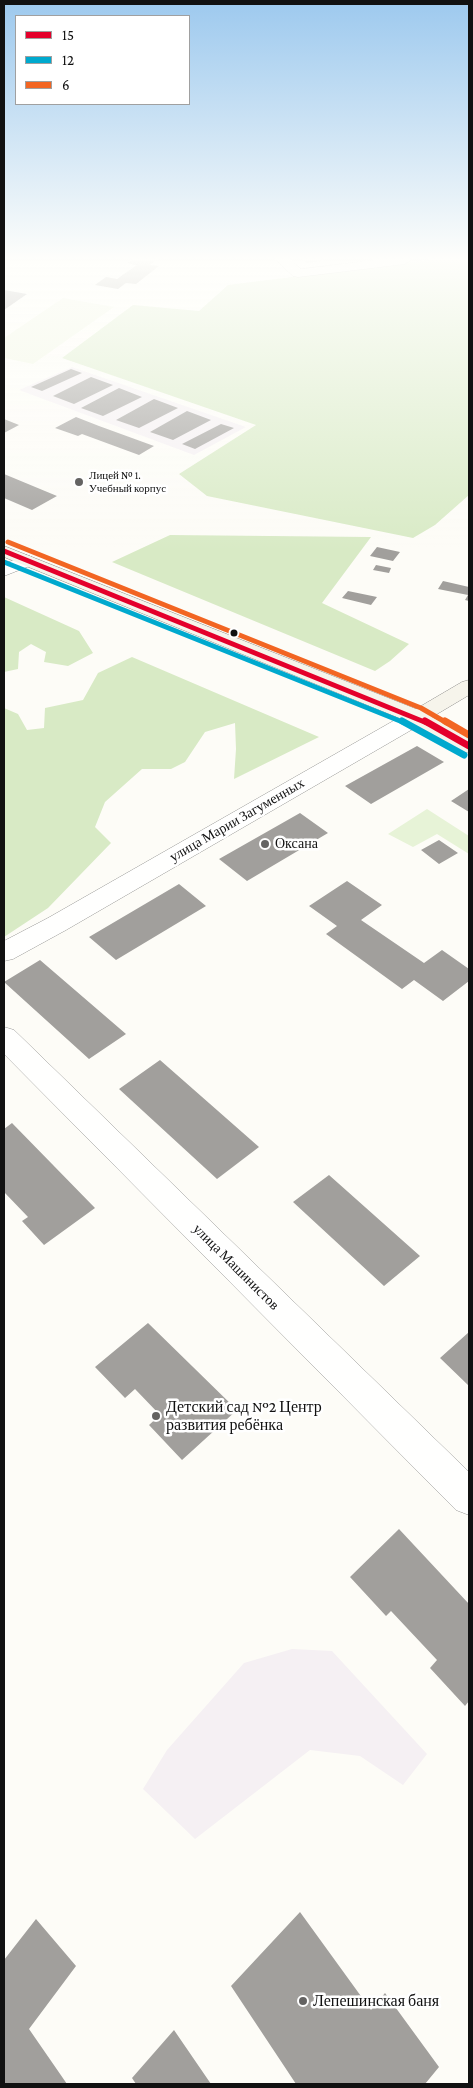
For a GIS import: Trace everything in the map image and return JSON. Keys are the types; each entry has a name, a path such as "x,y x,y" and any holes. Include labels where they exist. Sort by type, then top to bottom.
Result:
{"main road":[{"path":"4,551 417,717 469,746"},
{"name":"улица Марии Загуменных","path":"417,717 469,686"}],"street":[{"path":"4,570 26,561"},
{"name":"улица Марии Загуменных","path":"4,952 66,919 417,717"},
{"name":"улица Машинистов","path":"4,1037 469,1496"}],"shaded area":[{"path":"72,367 246,427 194,455 19,390"},
{"path":"292,1649 332,1651 427,1754 403,1785 360,1756 310,1750 195,1839 143,1789 167,1750 244,1663"}],"green space":[{"path":"4,356 44,356 33,364 4,358"},
{"path":"64,356 469,356 469,495 435,525 413,538 207,496 179,474 256,425 62,358"},
{"path":"170,535 371,537 322,603 409,644 375,671 112,562"},
{"path":"4,597 79,631 93,653 68,666 44,662 46,652 31,644 19,652 18,669 4,672"},
{"path":"132,657 319,737 234,779 235,723 205,732 185,762 171,769 142,769 105,802 95,827 111,843 48,908 4,937 4,708 18,714 27,730 44,728 45,708 83,700 98,673"},
{"path":"427,809 469,836 469,854 437,834 413,847 388,834"}],"building":[{"path":"71,369 82,373 42,391 31,387"},
{"path":"91,377 113,385 74,404 53,396"},
{"path":"119,388 142,397 103,416 81,408"},
{"path":"154,399 178,408 139,428 116,420"},
{"path":"187,411 211,420 173,440 150,432"},
{"path":"76,417 154,446 139,455 82,434 78,436 55,428"},
{"path":"4,419 19,425 4,433"},
{"path":"221,424 234,428 195,449 182,444"},
{"path":"4,474 57,496 32,510 4,498"},
{"path":"377,547 400,552 393,561 370,556"},
{"path":"376,565 391,568 389,573 373,570"},
{"path":"443,581 469,587 469,601 465,600 468,595 438,589"},
{"path":"348,591 377,597 371,605 342,598"},
{"path":"417,746 444,762 371,804 345,786"},
{"path":"469,789 469,812 451,801"},
{"path":"300,813 328,833 247,881 219,859"},
{"path":"439,840 458,853 439,864 421,850"},
{"path":"347,881 382,905 361,920 424,963 442,950 469,969 469,981 443,1001 414,980 402,989 326,934 337,926 309,906"},
{"path":"179,884 206,906 116,960 89,937"},
{"path":"40,960 126,1034 89,1059 4,982"},
{"path":"160,1060 259,1147 217,1179 119,1089"},
{"path":"12,1123 95,1208 44,1245 22,1221 28,1217 4,1192 4,1129"},
{"path":"329,1175 420,1256 384,1286 293,1202"},
{"path":"148,1323 237,1410 182,1460 149,1425 160,1415 135,1389 125,1398 95,1367"},
{"path":"469,1332 469,1386 440,1358"},
{"path":"399,1529 469,1604 469,1701 465,1706 430,1668 437,1660 391,1611 386,1616 350,1577"},
{"name":"Лепешинская баня","path":"300,1912 371,2010 385,1993 439,2067 425,2084 296,2084 231,1986"},
{"path":"36,1919 76,1966 29,2029 67,2084 4,2084 4,1960"},
{"path":"174,2030 211,2084 136,2084 132,2078"}],"transit line":[{"name":"6","path":"8,542 421,708 469,735"},
{"name":"15","path":"4,551 417,717 469,746"},
{"name":"12","path":"4,562 413,726 464,755"}],"place":[{"name":"Лицей № 1. Учебный корпус","path":"79,482"},
{"name":"Оксана","path":"265,844"},
{"name":"Детский сад №2 Центр развития ребёнка","path":"156,1416"},
{"name":"Лепешинская баня","path":"303,2001"}]}
